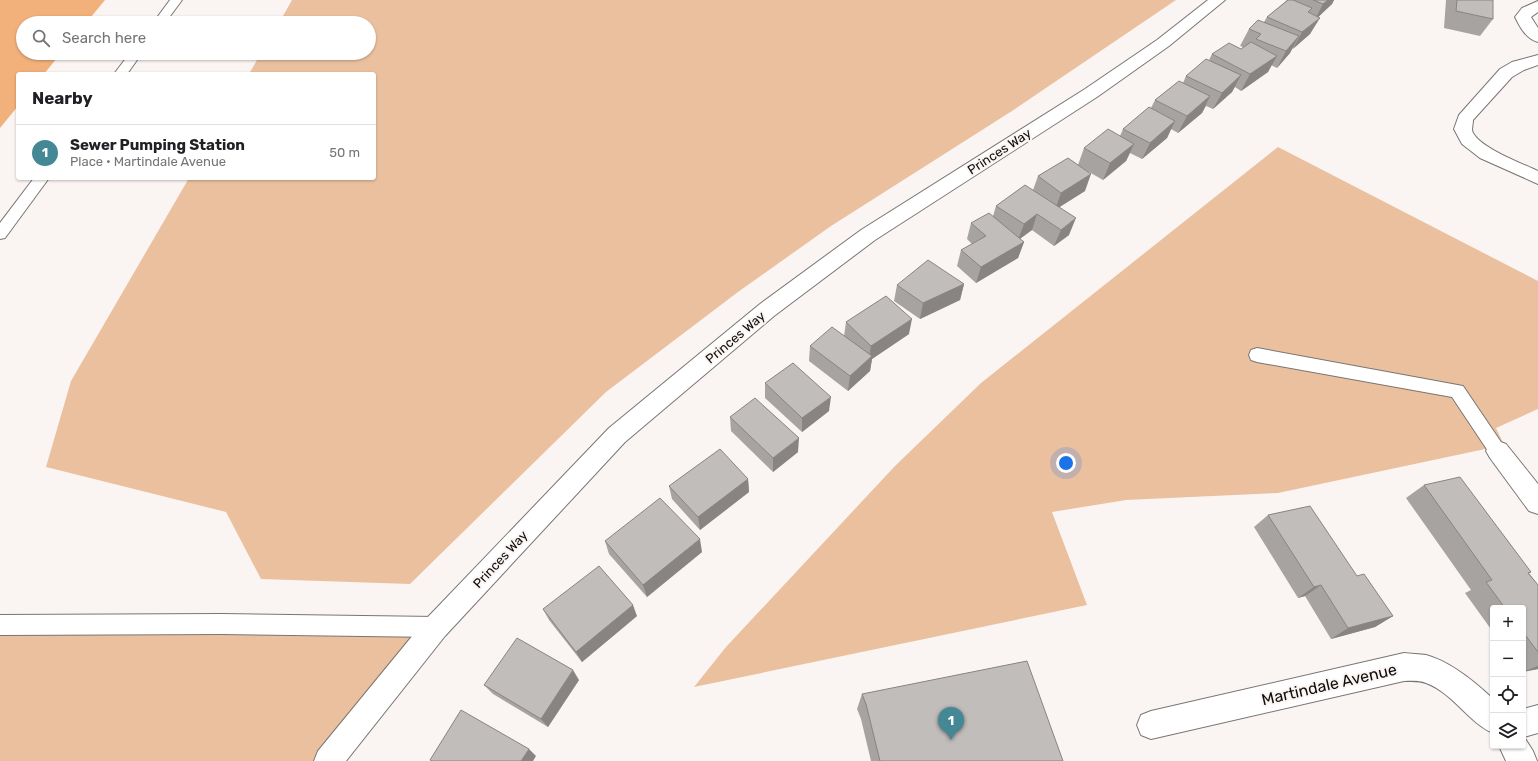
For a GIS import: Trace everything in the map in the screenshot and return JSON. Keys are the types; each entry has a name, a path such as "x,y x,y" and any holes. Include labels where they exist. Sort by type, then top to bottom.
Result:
{"street":[{"name":"Princes Way","path":"328,761 436,627 617,436 767,310 868,235 1091,93 1163,43 1217,0"},
{"path":"1538,6 1527,11 1523,17 1527,26 1538,37"},
{"path":"1538,60 1518,66 1506,73 1465,119 1463,129 1468,140 1486,154 1538,178"},
{"path":"1498,451 1538,503"},
{"name":"Martindale Avenue","path":"1151,725 1404,667 1428,670 1449,681 1472,697 1490,716"},
{"path":"1526,722 1538,719"},
{"path":"1516,749 1523,761"}],"lane":[{"path":"164,16 176,0"},
{"path":"122,72 131,60"},
{"path":"0,234 40,180"},
{"path":"1257,355 1457,391 1498,451"},
{"path":"0,625 222,624 436,627"}],"shaded area":[{"path":"0,0 105,0 92,16 16,16 16,60 55,60 46,72 16,72 16,108 0,128"},
{"path":"292,0 1176,0 1012,111 831,226 738,292 606,392 410,584 261,579 226,512 46,467 71,381 188,180 376,180 376,72 250,72 257,60 376,60 376,16 283,16"},
{"path":"1278,147 1538,281 1538,409 1496,428 1504,445 1278,493 1126,500 1052,512 1087,605 694,687 726,647 895,466 981,383"},
{"path":"0,625 436,627 328,761 0,761"}],"building":[{"path":"1288,0 1293,0 1312,8 1308,12 1320,18 1302,32 1267,17"},
{"path":"1313,0 1328,0 1323,4"},
{"path":"1457,0 1493,0 1493,19 1456,11"},
{"path":"1258,20 1299,36 1286,51 1256,39 1261,34 1249,29"},
{"path":"1251,42 1277,56 1250,74 1212,54 1229,43 1241,49"},
{"path":"1206,59 1241,75 1222,93 1186,76"},
{"path":"1179,81 1210,96 1187,116 1155,100"},
{"path":"1149,107 1175,121 1150,143 1123,129"},
{"path":"1108,129 1134,144 1110,163 1084,148"},
{"path":"1068,158 1091,174 1061,193 1038,176"},
{"path":"1025,185 1076,218 1061,230 1037,214 1024,224 996,206"},
{"path":"989,213 1024,242 981,267 961,250 986,236 971,223"},
{"path":"928,260 964,284 923,303 897,285"},
{"path":"886,296 912,319 871,346 846,322"},
{"path":"832,327 872,356 850,376 810,346"},
{"path":"793,363 831,397 802,418 765,383"},
{"path":"755,398 799,438 773,458 730,417"},
{"path":"720,449 748,479 698,517 669,486"},
{"path":"1460,477 1531,572 1528,573 1538,585 1538,652 1526,636 1526,605 1503,605 1486,582 1492,580 1424,485"},
{"path":"660,498 700,539 643,585 605,541"},
{"path":"1310,506 1357,576 1364,574 1393,616 1348,628 1321,585 1314,587 1268,515"},
{"path":"599,566 633,605 576,652 543,609"},
{"path":"517,638 573,670 541,719 484,685"},
{"path":"1027,661 1063,761 880,761 866,704 862,694"},
{"path":"461,710 529,749 521,761 430,760"}],"place":[{"name":"Sewer Pumping Station","path":"951,740"}]}
